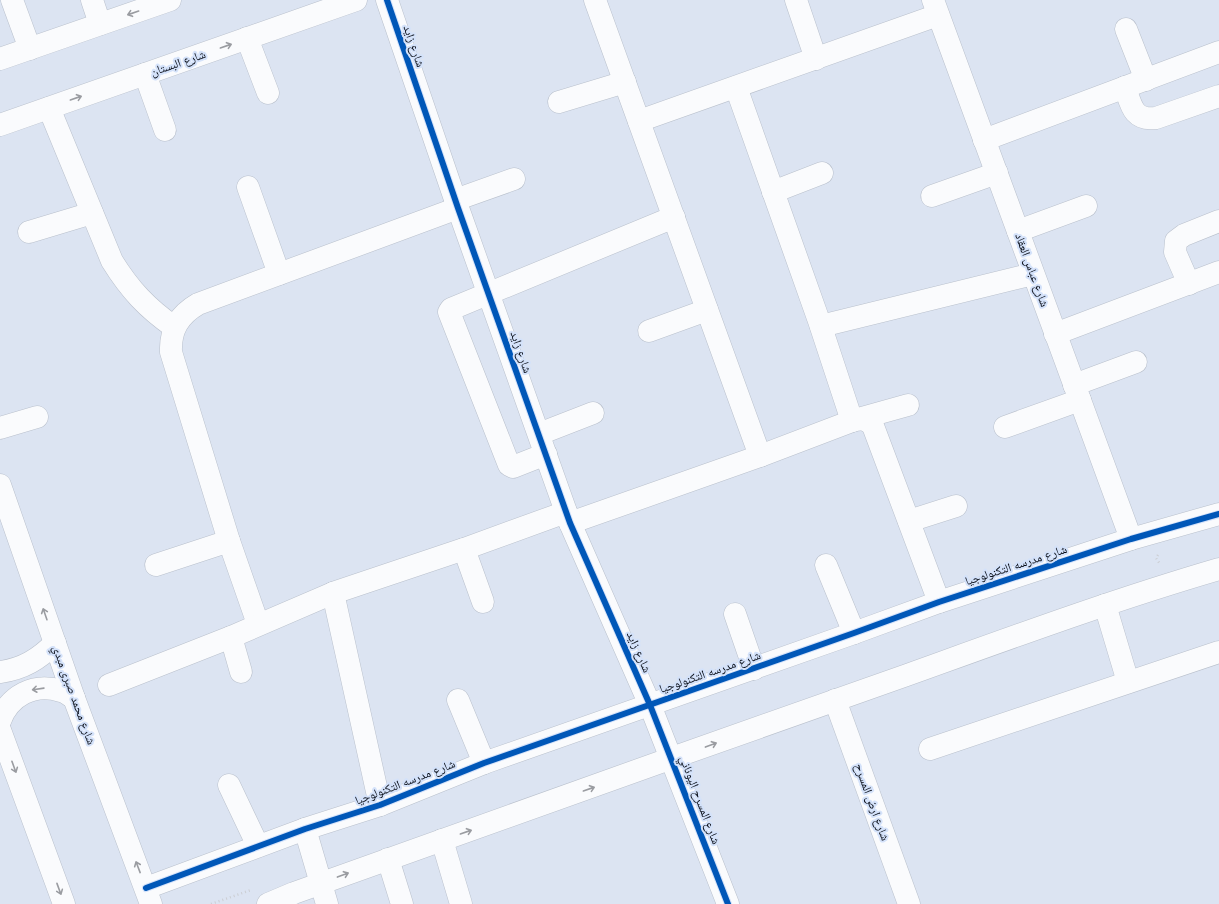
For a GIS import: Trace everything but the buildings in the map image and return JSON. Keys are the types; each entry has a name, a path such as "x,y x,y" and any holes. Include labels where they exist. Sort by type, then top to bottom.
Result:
{"street":[{"path":"12,0 30,49"},
{"path":"92,0 100,24"},
{"path":"0,59 170,0"},
{"name":"شارع البستان","path":"0,125 356,0"},
{"name":"شارع زايد","path":"387,0 457,204 568,518 650,705"},
{"path":"595,0 760,456"},
{"path":"796,0 816,58"},
{"path":"639,121 816,58 936,7"},
{"name":"شارع عباس العقاد","path":"936,7 1131,539"},
{"path":"1126,29 1146,80"},
{"path":"247,38 268,93"},
{"path":"984,140 1219,52"},
{"path":"145,74 165,130"},
{"path":"559,102 625,82"},
{"path":"736,87 856,420"},
{"path":"1125,88 1133,110 1138,115 1150,119 1219,96"},
{"path":"49,108 112,261 124,281 139,298 156,314 174,327"},
{"path":"773,192 822,172"},
{"path":"932,196 997,173"},
{"path":"258,624 229,541 171,352 170,344 174,327 188,309 198,304 457,204 514,179"},
{"path":"248,187 279,274"},
{"path":"1018,231 1086,206"},
{"path":"29,232 92,213"},
{"path":"593,413 542,444 513,467 509,465 449,312 451,309 674,217"},
{"path":"1189,284 1175,252 1176,241 1184,235 1219,221"},
{"path":"1056,334 1219,272"},
{"path":"821,326 1033,274"},
{"path":"649,331 708,310"},
{"path":"1005,427 1136,362"},
{"path":"109,685 231,637 258,624 333,593 464,549 568,518 760,456 856,420 908,405"},
{"path":"0,428 37,417"},
{"path":"856,420 864,419 873,426 939,602"},
{"name":"شارع محمد صبرى مبدي","path":"0,485 74,698 149,896"},
{"path":"909,521 956,506"},
{"name":"شارع مدرسه التكنولوجيا","path":"149,896 258,846 380,805 484,763 754,669 939,602 1131,539 1219,514"},
{"path":"156,565 229,541"},
{"path":"464,549 483,602"},
{"path":"826,565 854,633"},
{"path":"268,904 296,898 321,883 835,700 1105,605 1219,569"},
{"path":"333,593 380,805"},
{"path":"1105,605 1128,682"},
{"path":"734,614 754,669"},
{"path":"231,637 241,672"},
{"path":"0,672 22,667 34,662 55,643"},
{"path":"930,750 1219,652"},
{"path":"0,721 3,713 11,702 22,693 35,688 56,689 74,698"},
{"path":"458,700 484,763"},
{"name":"شارع ارض المسرح","path":"835,700 910,904"},
{"name":"شارع المسرح اليوناني","path":"650,705 728,904"},
{"path":"0,730 64,904"},
{"path":"229,785 258,846"},
{"path":"305,829 327,904"},
{"path":"442,840 461,904"},
{"path":"388,859 402,904"}],"path":[{"path":"1158,553 1156,558 1159,563 1163,565"}],"cycle path":[{"path":"387,0 458,208 570,523 650,705 728,904"},
{"path":"146,888 305,829 380,805 484,763 939,602 1131,539 1219,514"}]}
